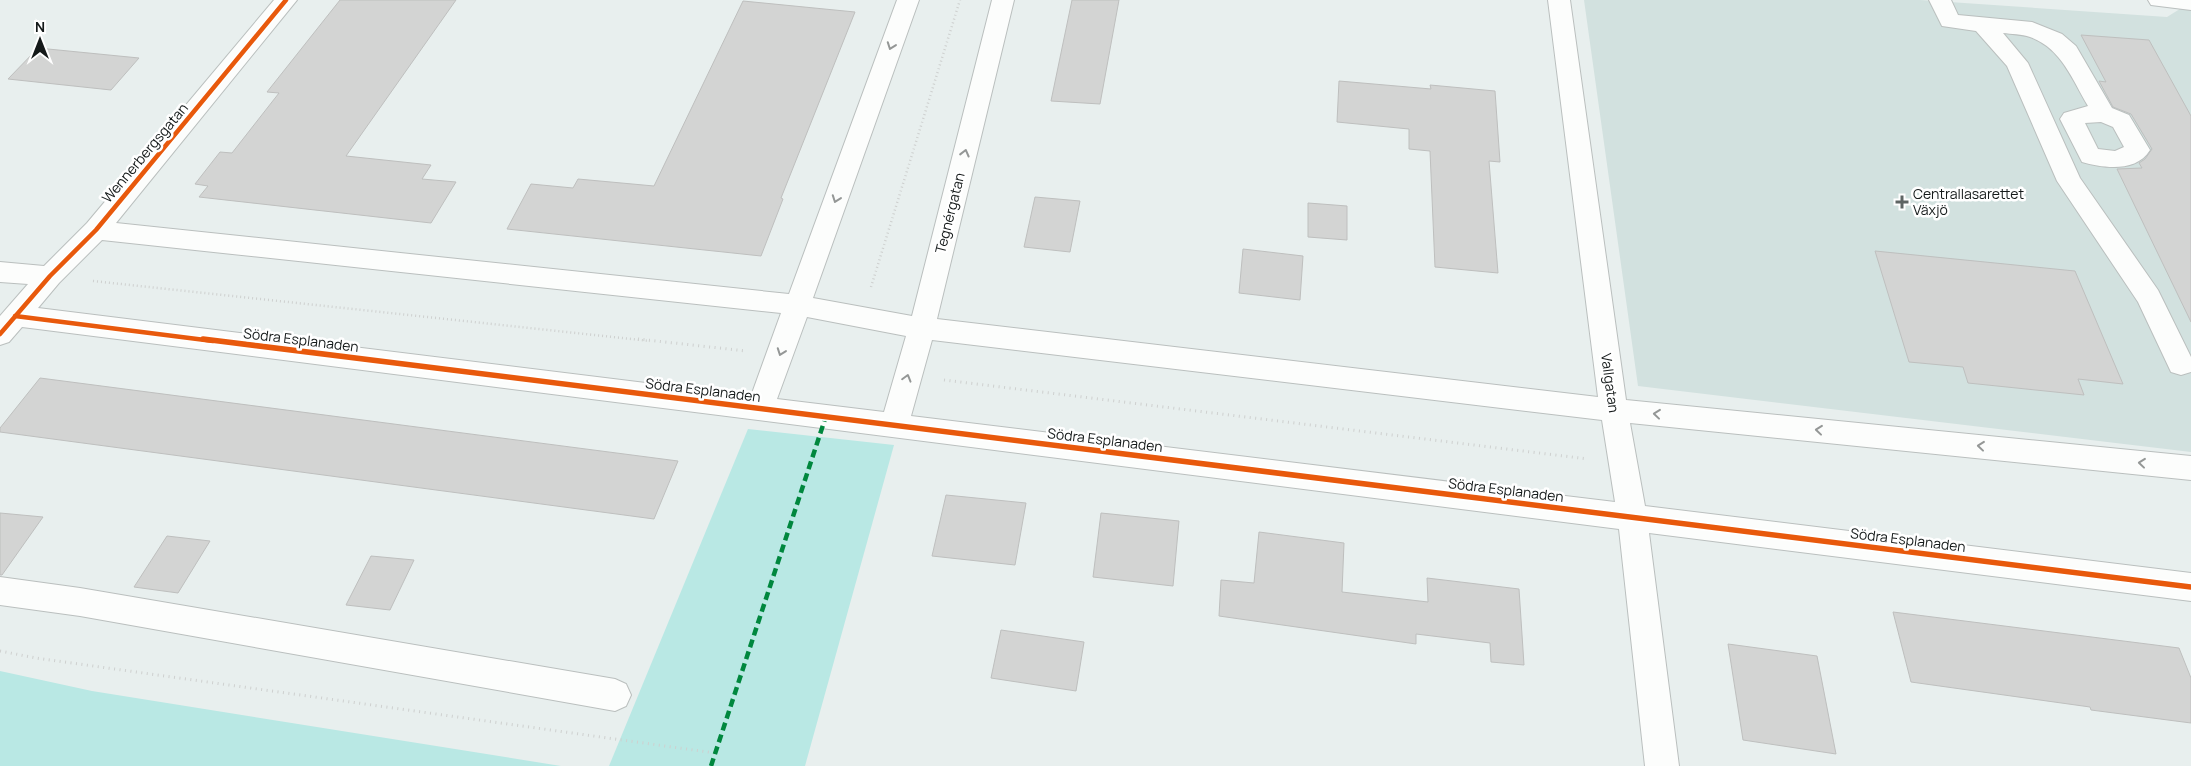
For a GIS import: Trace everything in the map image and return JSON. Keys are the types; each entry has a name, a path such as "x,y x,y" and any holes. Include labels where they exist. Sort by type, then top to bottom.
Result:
{"street":[{"name":"Wennerbergsgatan","path":"8,325 50,276 96,230 286,0"},
{"path":"760,409 908,0"},
{"name":"Tegnérgatan","path":"894,425 922,328 1003,0"},
{"name":"Vallgatan","path":"1559,0 1614,410 1632,517 1662,766"},
{"path":"1940,0 1950,21 2032,29 2054,39 2068,51 2104,114"},
{"path":"2159,0 2191,3"},
{"path":"1982,24 2017,64 2069,181 2149,297 2181,364"},
{"path":"96,230 798,305 922,328 1614,410 2191,468"},
{"path":"0,272 50,276"},
{"name":"Södra Esplanaden","path":"8,325 894,425 2191,587"},
{"path":"0,591 99,606 615,694"}],"path":[{"path":"862,316 960,0"},
{"path":"50,276 780,354"},
{"path":"908,375 1623,464"},
{"path":"0,651 36,658 715,753"}],"shaded area":[{"name":"Centrallasarettet Växjö","path":"1584,0 1920,0 2167,17 2191,2 2191,452 1638,386"},
{"path":"748,429 894,445 805,766 609,766"},
{"path":"0,671 92,691 561,766 0,766"}],"building":[{"path":"340,0 456,0 346,156 431,165 422,179 456,182 431,223 199,197 208,186 195,184 220,152 232,153 279,93 267,92"},
{"path":"1072,0 1119,0 1100,104 1051,101"},
{"path":"743,1 855,12 781,198 783,199 761,256 507,229 531,184 573,188 578,179 654,186"},
{"path":"2081,35 2149,40 2191,116 2191,322 2117,169 2142,168 2139,163 2145,159 2152,149 2131,114 2113,107 2099,81 2106,82"},
{"path":"38,48 139,58 111,90 8,79"},
{"path":"1339,81 1431,89 1430,85 1495,91 1500,162 1489,161 1498,273 1435,267 1430,151 1409,149 1409,129 1337,122"},
{"path":"1035,197 1080,201 1070,252 1024,247"},
{"path":"1308,203 1347,206 1347,240 1308,237"},
{"path":"1243,249 1303,256 1300,300 1239,293"},
{"path":"1875,251 2075,271 2123,384 2078,379 2084,395 1968,383 1963,367 1909,362"},
{"path":"40,378 678,461 654,519 0,432 0,428"},
{"path":"946,495 1026,503 1015,565 932,556"},
{"path":"0,513 43,517 2,575 0,575"},
{"path":"1101,513 1179,521 1173,586 1093,577"},
{"path":"1259,532 1344,543 1342,592 1428,602 1427,578 1519,589 1524,665 1491,662 1490,643 1416,634 1416,644 1219,616 1221,580 1254,583"},
{"path":"167,536 210,541 178,593 134,587"},
{"path":"371,556 414,560 390,610 346,605"},
{"path":"1893,612 2179,648 2191,678 2191,723 2091,710 2090,707 1911,682"},
{"path":"1001,630 1084,642 1076,691 991,678"},
{"path":"1728,644 1817,656 1836,754 1743,740"}],"marked path":[{"path":"711,766 826,416"}],"cycle path":[{"path":"0,334 50,276 96,230 286,0"},
{"path":"15,316 2191,587"}],"place":[{"name":"Centrallasarettet Växjö","path":"1902,202"}]}
